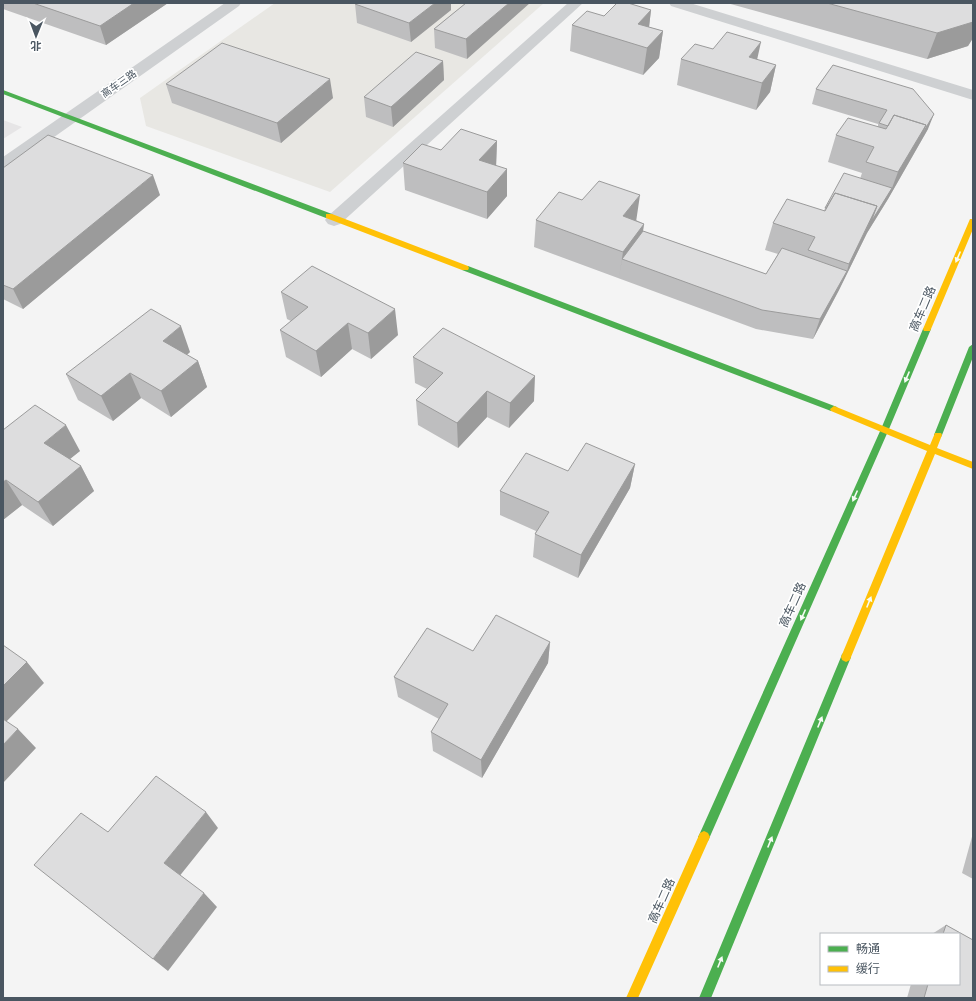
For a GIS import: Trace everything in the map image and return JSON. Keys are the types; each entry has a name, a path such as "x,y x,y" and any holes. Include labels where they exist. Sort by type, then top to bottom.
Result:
{"street":[{"name":"高车三路","path":"3,165 234,3"},
{"path":"334,220 576,3"},
{"path":"676,3 973,94"},
{"path":"3,92 334,220 885,429 973,466"},
{"name":"高车二路","path":"632,998 885,429 973,221"},
{"path":"705,998 932,450 973,347"}],"shaded area":[{"path":"275,3 544,3 330,192 146,126 140,98"},
{"path":"3,120 22,127 3,139"}],"building":[{"path":"33,3 134,3 100,26"},
{"path":"435,3 409,23 355,4"},
{"path":"466,3 509,3 466,39 434,29"},
{"path":"617,3 628,3 651,10 638,24 663,31 647,48 572,25 587,11 604,16"},
{"path":"827,3 973,3 973,22 937,33"},
{"path":"727,32 761,42 749,57 776,65 762,83 681,59 695,44 713,49"},
{"path":"222,43 330,79 277,123 166,84"},
{"path":"416,52 443,61 391,107 364,97"},
{"path":"833,65 913,89 934,114 921,136 926,125 894,115 888,126 879,123 887,110 816,89"},
{"path":"894,115 926,125 898,172 866,162 874,147 836,135 848,118 886,129"},
{"path":"461,129 497,141 479,160 507,169 487,192 403,163 422,144 441,150"},
{"path":"48,135 153,175 13,289 3,285 3,168"},
{"path":"844,173 892,188 871,222 877,206 835,193 825,208"},
{"path":"599,181 640,195 623,216 644,224 623,252 536,220 559,192 582,200"},
{"path":"835,193 877,206 849,264 808,250 815,237 773,223 787,199 825,211"},
{"path":"643,231 766,274 782,248 847,271 820,319 762,310 622,259"},
{"path":"312,266 395,309 368,333 348,323 316,351 280,330 308,307 281,292"},
{"path":"151,309 181,326 163,341 198,361 161,391 130,373 101,396 66,374"},
{"path":"443,328 535,376 510,403 487,391 457,423 416,400 443,373 413,357"},
{"path":"35,405 66,425 44,443 81,466 38,502 6,480 3,482 3,430"},
{"path":"586,443 635,464 581,555 535,534 549,512 500,491 526,453 568,471"},
{"path":"496,615 550,642 481,760 431,732 448,704 394,677 427,628 473,651"},
{"path":"3,645 27,662 3,686"},
{"path":"3,719 18,729 3,745"},
{"path":"156,776 206,812 164,863 204,893 153,959 34,865 81,813 108,832"},
{"path":"946,925 973,940 973,998 924,998 928,985 960,985 960,933 943,933"}],"traffic: fast":[{"path":"3,92 329,216"},
{"path":"465,268 834,409"},
{"path":"704,837 885,429 927,329"},
{"path":"938,435 973,347"},
{"path":"705,998 846,657"}],"traffic: slow":[{"path":"329,216 465,268"},
{"path":"927,329 973,221"},
{"path":"834,409 973,466"},
{"path":"846,657 938,435"},
{"path":"632,998 704,837"}]}
